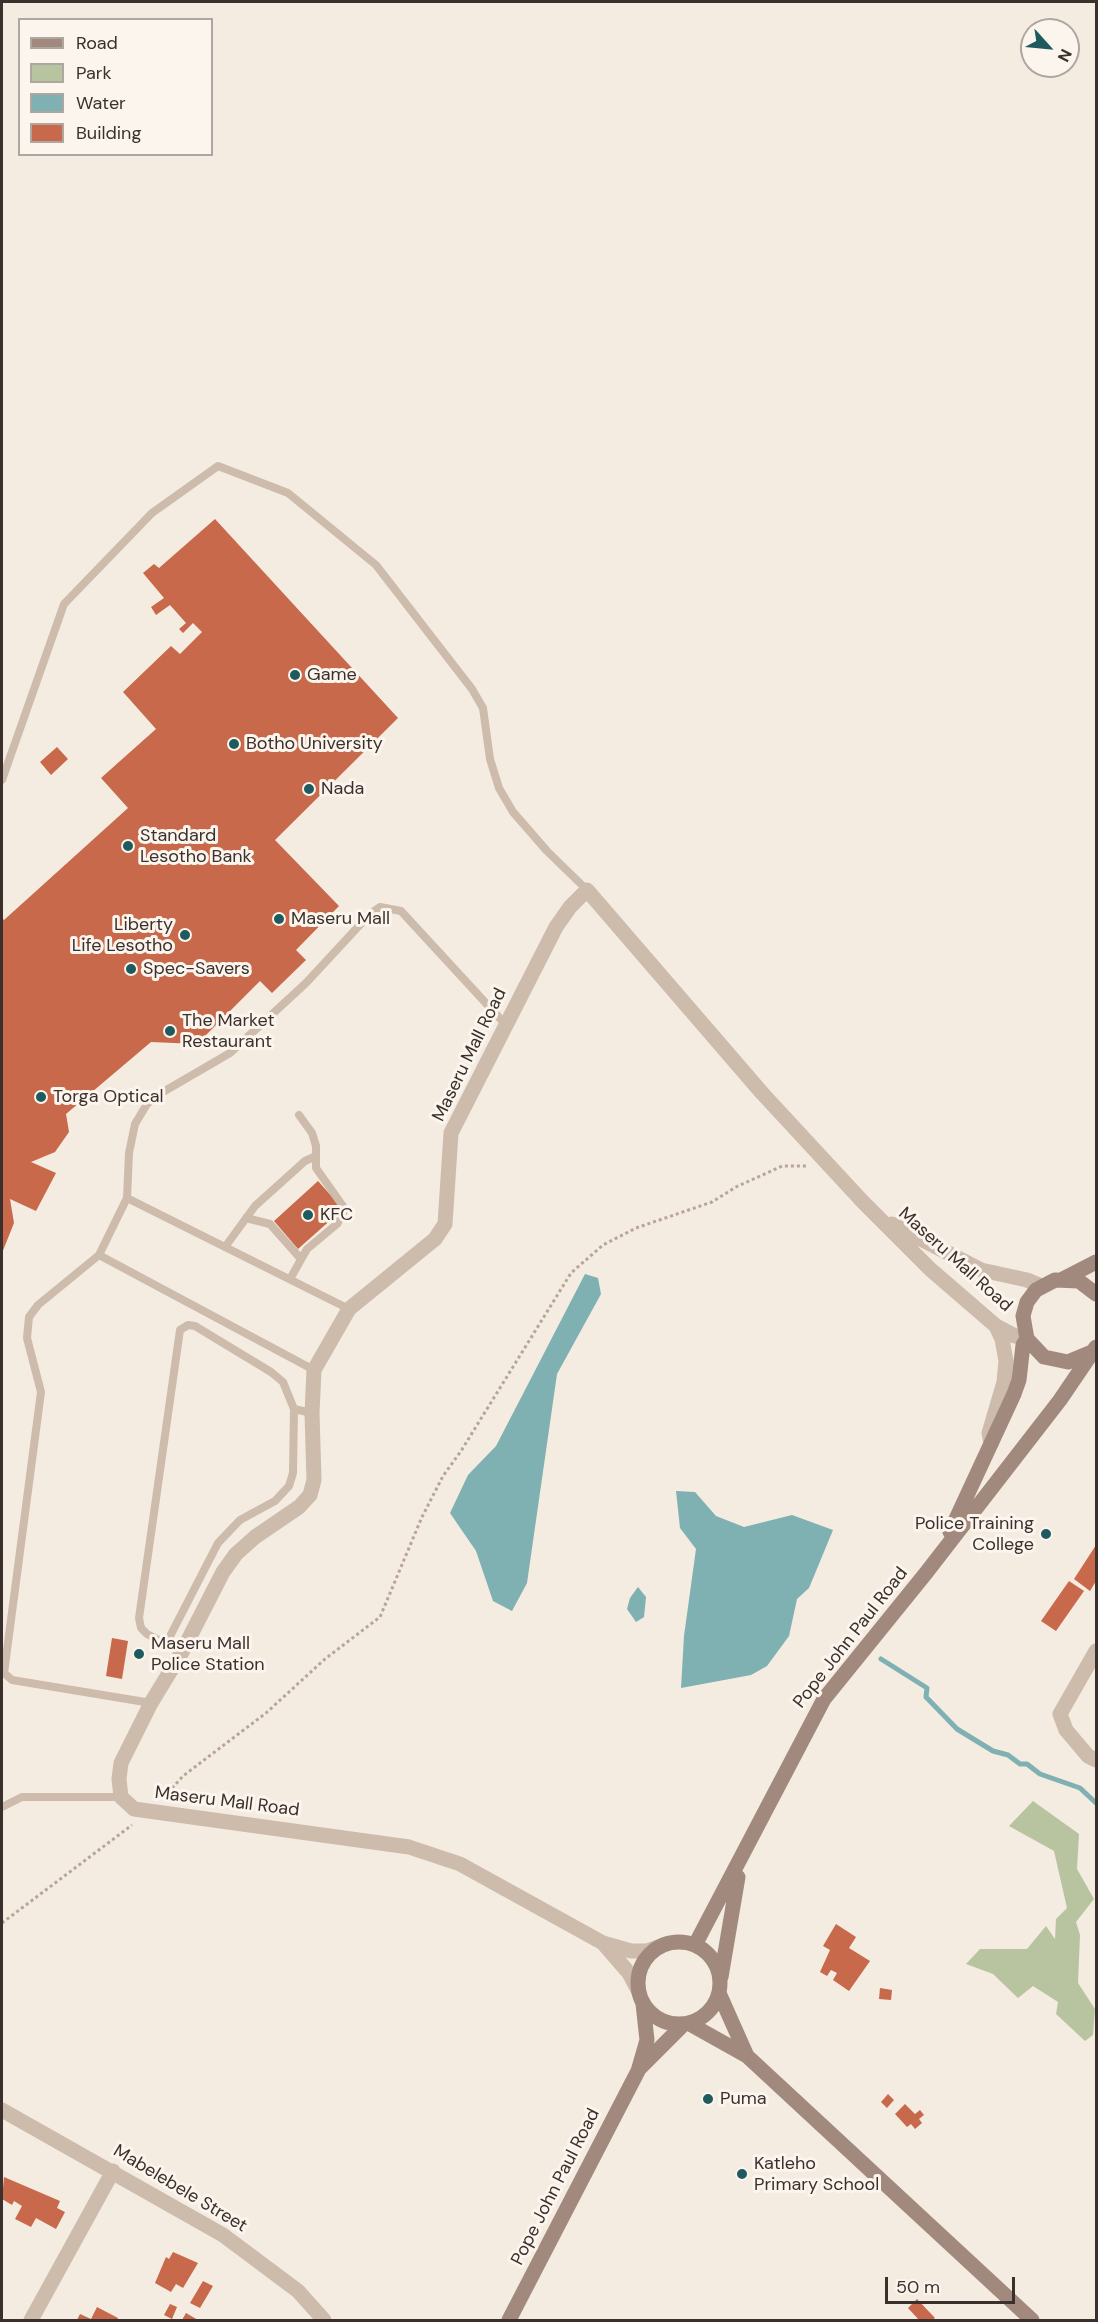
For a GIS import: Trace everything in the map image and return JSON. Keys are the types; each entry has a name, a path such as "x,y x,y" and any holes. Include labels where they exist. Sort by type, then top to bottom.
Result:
{"main road":[{"path":"1041,1286 1063,1279 1096,1262"},
{"path":"1063,1279 1079,1281 1096,1294"},
{"name":"Pope John Paul Road","path":"926,1574 963,1506 1019,1380 1023,1345 1026,1338 1023,1323 1024,1308 1041,1286"},
{"path":"1026,1338 1044,1357 1060,1362 1076,1361 1096,1347"},
{"name":"Pope John Paul Road","path":"695,1945 743,1857 784,1770 824,1699 926,1574 1060,1400 1096,1347"},
{"name":"Pope John Paul Road","path":"720,1987 743,1857"},
{"path":"747,2056 720,1987 713,1959 695,1945 682,1941 658,1947 641,1967 638,1979 641,1998 657,2018 665,2022 686,2023 747,2056 1032,2320"},
{"path":"686,2023 708,2012 720,1987"},
{"name":"Pope John Paul Road","path":"509,2320 638,2071 647,2040 641,1998"},
{"name":"Pope John Paul Road","path":"638,2071 686,2023"}],"street":[{"name":"Maseru Mall Road","path":"658,1947 647,1951 631,1951 603,1942 460,1864 409,1847 134,1809 121,1797 119,1779 121,1763 151,1703 182,1652 223,1572 236,1554 299,1508 310,1495 314,1480 312,1413 314,1370 349,1309 435,1239 445,1224 451,1133 556,927 570,907 587,890 827,1166 930,1269 996,1326 1015,1336 1026,1338"},
{"name":"Maseru Mall Road","path":"863,1202 900,1229 972,1266 1041,1286"},
{"path":"991,1444 989,1433 1004,1382 1006,1361 996,1326"},
{"path":"1096,1651 1060,1714 1066,1730 1088,1756 1096,1760"},
{"name":"Maseru Mall Road","path":"603,1942 629,1973 641,1998"},
{"name":"Mabelebele Street","path":"2,2110 223,2235 298,2291 324,2320"},
{"path":"31,2320 112,2171"}],"lane":[{"path":"2,780 64,604 152,513 218,466 288,493 376,565 472,689 483,708 493,769 499,788 513,812 547,851 587,890"},
{"path":"151,1703 12,1680 4,1668 41,1392 26,1328 29,1317 38,1305 99,1255 127,1198 129,1153 135,1124 147,1104 163,1092 230,1053 306,983 369,915 380,907 401,911 506,1025"},
{"path":"290,1279 307,1249 338,1224 345,1209 316,1168 312,1132 299,1115"},
{"path":"225,1247 246,1218 305,1161 316,1155"},
{"path":"127,1198 349,1309"},
{"path":"246,1218 270,1224 301,1259"},
{"path":"99,1255 314,1370"},
{"path":"166,1644 218,1543 240,1520 274,1501 289,1486 293,1473 294,1409 283,1382 271,1372 188,1324 180,1330 139,1618 141,1628 147,1634 166,1644 182,1652"},
{"path":"294,1409 312,1413"},
{"path":"2,1807 22,1797 121,1797"}],"path":[{"path":"2,1923 150,1812 183,1776 266,1713 325,1659 381,1617 422,1517 443,1476 572,1273 603,1245 663,1217 712,1202 736,1187 782,1166 827,1166"}],"green space":[{"path":"1033,1801 1079,1834 1077,1869 1094,1899 1076,1922 1080,1935 1078,1983 1095,2009 1093,2035 1085,2041 1056,2014 1058,2002 1033,1986 1018,1998 993,1974 966,1964 980,1949 1027,1949 1046,1926 1055,1939 1056,1919 1067,1908 1054,1851 1009,1826"}],"water":[{"path":"585,1274 598,1278 601,1294 557,1374 527,1583 512,1611 493,1601 476,1551 450,1513 468,1475 496,1446"},
{"path":"676,1491 695,1492 716,1516 744,1527 792,1515 833,1530 809,1588 797,1599 789,1636 767,1666 751,1675 681,1688 684,1636 696,1549 680,1528"},
{"path":"638,1587 646,1597 644,1617 636,1622 627,1609 630,1598"}],"building":[{"path":"215,519 398,718 275,840 339,906 296,950 306,960 272,993 260,981 197,1044 151,1042 66,1114 69,1132 55,1152 31,1162 56,1173 36,1211 10,1199 14,1223 2,1253 2,918 4,920 128,808 101,778 156,729 123,692 171,646 180,654 202,632 193,623 183,633 179,629 186,623 170,605 156,615 151,607 164,598 143,573 154,564 159,568"},
{"path":"57,747 68,759 51,775 40,762"},
{"name":"KFC","path":"318,1181 343,1209 298,1249 274,1221"},
{"path":"1096,1545 1096,1581 1090,1591 1074,1579"},
{"path":"1069,1581 1084,1591 1056,1631 1041,1621"},
{"path":"112,1638 128,1641 122,1679 106,1676"},
{"path":"836,1924 856,1937 849,1948 870,1961 849,1991 833,1980 837,1973 831,1970 827,1976 820,1972 830,1950 823,1946"},
{"path":"880,1988 892,1990 891,2000 879,1999"},
{"path":"888,2094 894,2100 887,2108 881,2102"},
{"path":"905,2104 915,2114 920,2110 924,2115 919,2119 922,2123 915,2129 911,2124 907,2127 895,2114"},
{"path":"4,2177 60,2201 57,2208 65,2212 56,2229 36,2218 31,2227 15,2219 22,2206 14,2201 12,2205 2,2199"},
{"path":"173,2252 198,2263 183,2288 176,2284 171,2292 155,2283 166,2257 169,2259"},
{"path":"203,2281 213,2286 200,2308 190,2303"},
{"path":"917,2299 935,2318 919,2320 908,2308"},
{"path":"170,2304 177,2307 172,2319 164,2315"},
{"path":"97,2307 118,2318 117,2320 77,2320 80,2314 91,2319"},
{"path":"186,2313 198,2320 182,2320"}],"waterway":[{"path":"881,1659 927,1688 926,1697 957,1729 993,1751 1008,1755 1020,1764 1027,1764 1040,1774 1080,1788 1096,1803"}],"place":[{"name":"Game","path":"295,675"},
{"name":"Botho University","path":"234,744"},
{"name":"Nada","path":"309,789"},
{"name":"Standard Lesotho Bank","path":"128,846"},
{"name":"Maseru Mall","path":"279,919"},
{"name":"Liberty Life Lesotho","path":"185,935"},
{"name":"Spec-Savers","path":"131,969"},
{"name":"The Market Restaurant","path":"170,1031"},
{"name":"Torga Optical","path":"41,1097"},
{"name":"KFC","path":"308,1215"},
{"name":"Police Training College","path":"1046,1534"},
{"name":"Maseru Mall Police Station","path":"139,1654"},
{"name":"Puma","path":"708,2099"},
{"name":"Katleho Primary School","path":"742,2174"}]}
